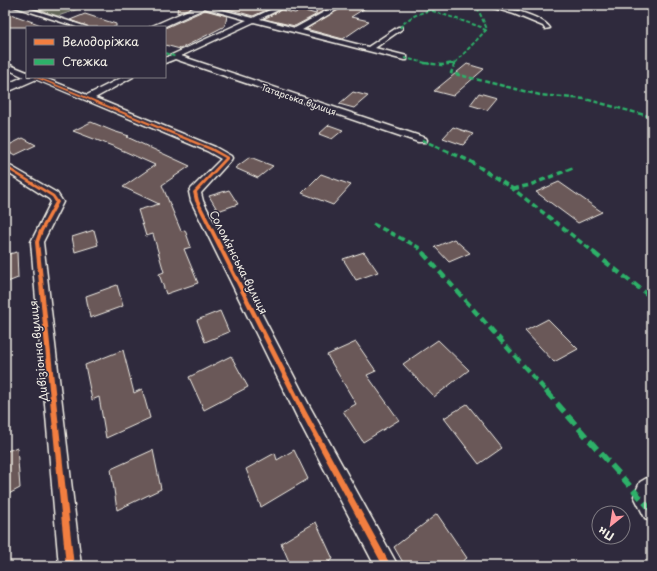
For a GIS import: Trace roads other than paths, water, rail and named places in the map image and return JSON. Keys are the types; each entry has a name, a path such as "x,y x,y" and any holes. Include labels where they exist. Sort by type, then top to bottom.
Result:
{"street":[{"path":"12,5 81,26"},
{"path":"166,62 285,5"},
{"path":"295,32 342,5"},
{"path":"487,5 516,13 545,25 547,28"},
{"path":"157,26 202,6 295,32 404,58"},
{"path":"368,50 400,28"},
{"name":"Татарська вулиця","path":"176,57 422,140"},
{"name":"Соломʼянська вулиця","path":"5,65 26,75"},
{"path":"5,89 29,78"},
{"name":"Соломʼянська вулиця","path":"34,78 89,98 222,154 227,158 195,192 197,201 304,413 387,566"},
{"path":"89,98 127,78"},
{"name":"Дивізіонна вулиця","path":"5,166 53,196 56,202 52,213 40,229 37,242 70,566"},
{"path":"652,485 644,496 652,511"}]}
